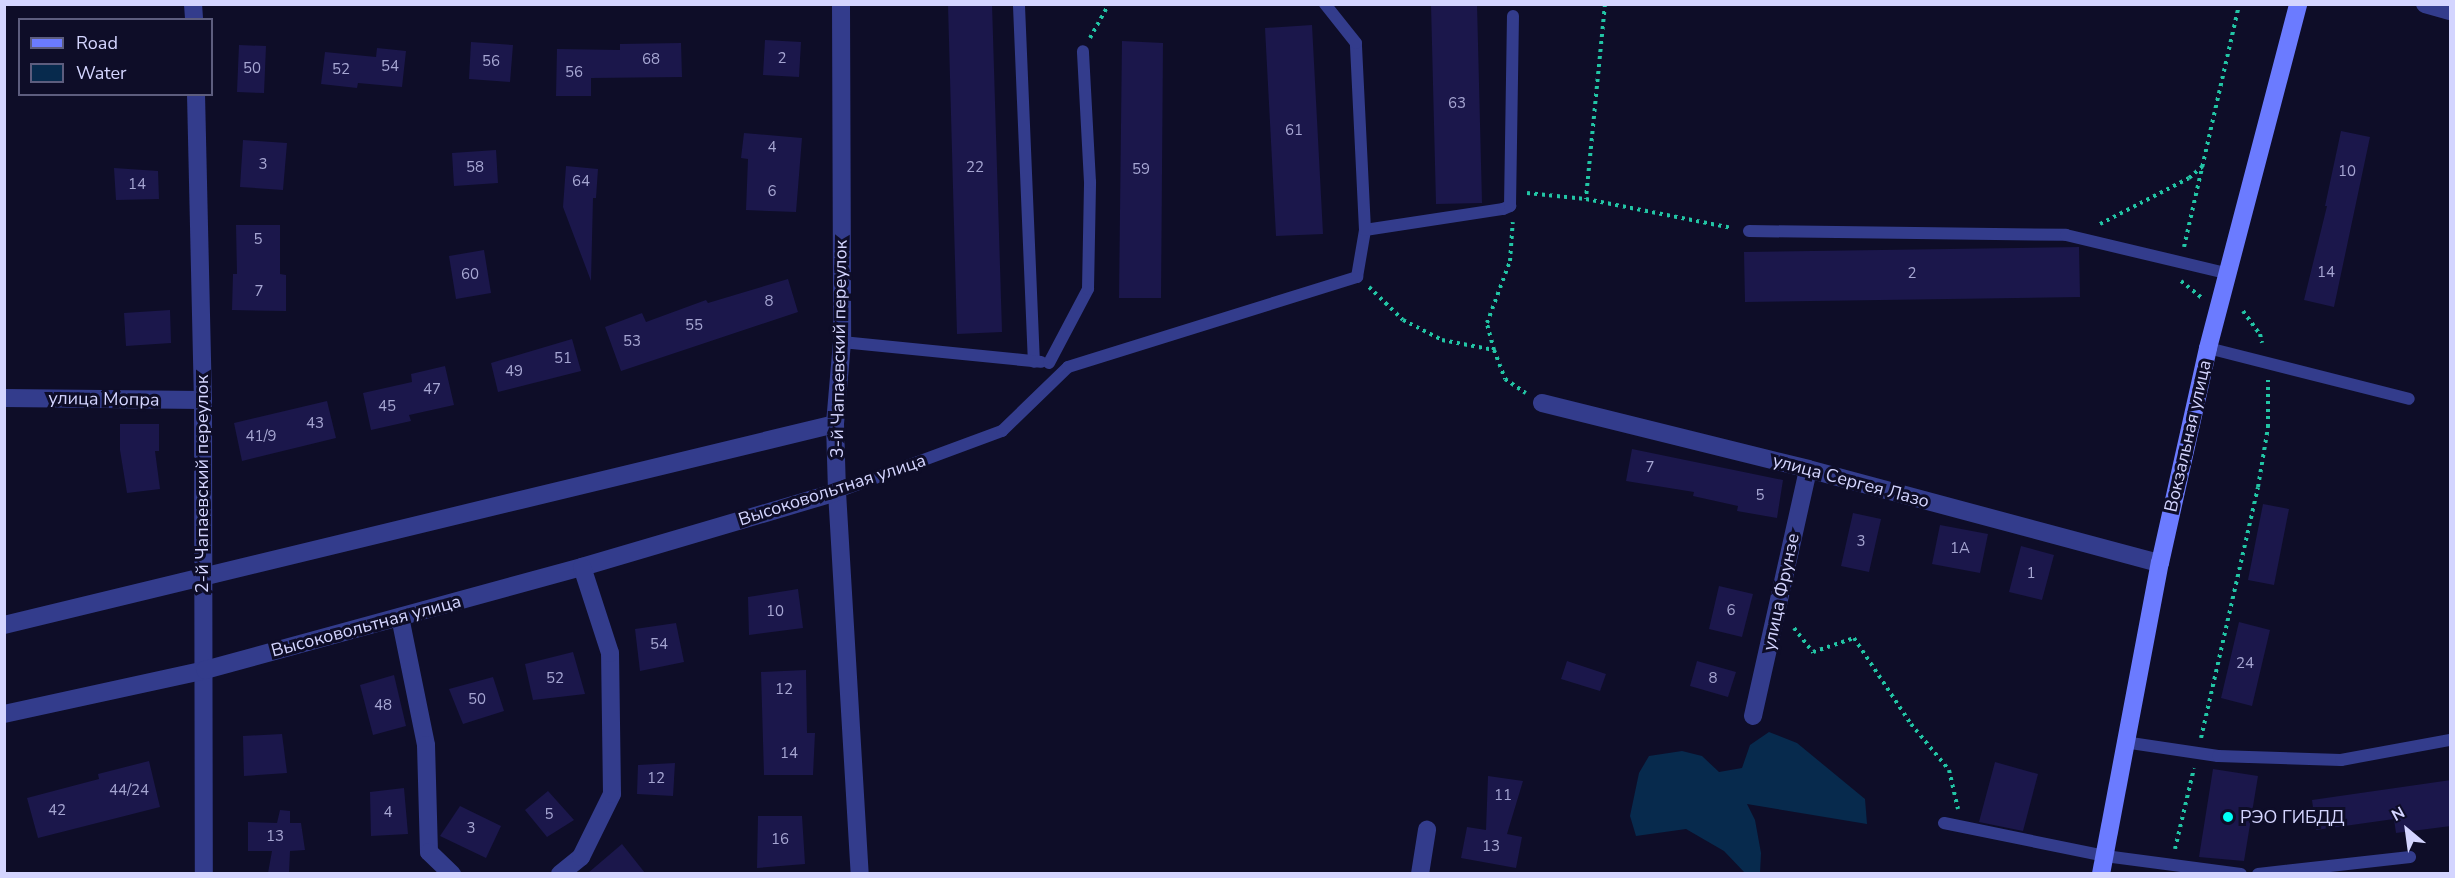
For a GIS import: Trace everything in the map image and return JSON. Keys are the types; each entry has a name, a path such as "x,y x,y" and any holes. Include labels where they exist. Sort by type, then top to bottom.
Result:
{"main road":[{"name":"Вокзальная улица","path":"2103,865 2124,742 2160,563 2208,348 2298,4"}],"street":[{"name":"3-й Чапаевский переулок","path":"841,4 842,342 836,424 837,492 860,873"},
{"path":"2425,4 2451,10"},
{"name":"2-й Чапаевский переулок","path":"196,96 203,400 204,873"},
{"name":"улица Мопра","path":"4,398 203,400"},
{"name":"улица Сергея Лазо","path":"1542,403 1808,469 2160,563"},
{"path":"4,625 202,575 836,424"},
{"name":"улица Фрунзе","path":"1753,716 1779,608 1808,469"},
{"name":"Высоковольтная улица","path":"4,714 204,670 582,567 837,492"},
{"path":"560,873 581,857 612,794 610,653 582,567"},
{"path":"400,617 426,745 429,852 452,873"},
{"path":"1420,873 1427,830"}],"lane":[{"path":"1325,4 1356,43 1365,230 1357,277"},
{"path":"1019,6 1034,362"},
{"path":"1365,230 1503,209 1510,206 1513,16"},
{"path":"1049,363 1088,289 1090,182 1083,51"},
{"path":"1749,231 2066,235 2226,273"},
{"name":"Высоковольтная улица","path":"837,492 1002,431 1068,368 1357,277"},
{"path":"842,342 1049,363 1068,368"},
{"path":"2208,348 2409,399"},
{"path":"2124,742 2218,756 2341,760 2451,740"},
{"path":"1944,824 2103,865 2172,863 2241,873"},
{"path":"2258,873 2410,857"}],"path":[{"path":"1083,51 1109,4"},
{"path":"1586,199 1605,4"},
{"path":"2202,298 2181,282 2182,251 2239,4"},
{"path":"2073,238 2184,182 2203,166"},
{"path":"1511,192 1586,199 1749,231"},
{"path":"1503,209 1515,224 1514,244 1497,300 1486,323 1505,379 1542,403"},
{"path":"1357,277 1388,303 1403,320 1442,340 1494,350"},
{"path":"2172,863 2258,487 2268,427 2268,363 2260,334 2243,311"},
{"path":"1779,608 1813,652 1854,638 1911,724 1949,770 1962,828"}],"water":[{"path":"1769,732 1797,743 1865,799 1867,824 1747,804 1755,820 1761,853 1760,873 1745,873 1724,851 1686,829 1636,836 1630,816 1639,773 1649,756 1682,751 1702,756 1719,772 1742,768 1750,745"}],"building":[{"path":"948,4 992,4 1002,332 957,334"},
{"path":"1431,4 1477,4 1482,203 1436,204"},
{"path":"1312,25 1323,234 1276,236 1265,28"},
{"path":"765,40 801,42 799,77 763,75"},
{"path":"1122,41 1163,43 1161,298 1119,298"},
{"path":"471,42 513,45 510,82 469,79"},
{"path":"681,43 682,77 591,78 591,96 556,96 557,49 620,50 620,44"},
{"path":"239,45 266,46 264,93 237,92"},
{"path":"377,48 406,51 402,87 358,83 357,88 321,84 325,52 376,57"},
{"path":"2341,131 2370,137 2334,307 2304,300 2327,206 2325,206"},
{"path":"744,133 802,138 796,212 746,210 748,159 741,158"},
{"path":"243,140 287,143 283,190 240,187"},
{"path":"496,150 498,183 454,186 452,153"},
{"path":"566,166 598,169 596,198 593,198 591,281 563,207"},
{"path":"114,168 158,171 159,199 116,200"},
{"path":"236,225 280,225 280,274 286,275 286,311 232,310 233,274 237,274"},
{"path":"2079,247 2080,297 1745,302 1744,252"},
{"path":"484,250 491,293 456,299 449,256"},
{"path":"788,279 798,312 621,371 605,327 642,313 646,322 706,300 708,303"},
{"path":"170,310 171,343 126,346 124,313"},
{"path":"572,339 581,371 498,392 491,363"},
{"path":"445,366 454,405 409,415 411,421 371,430 363,393 412,382 411,374"},
{"path":"327,401 336,438 242,461 234,423"},
{"path":"120,424 159,424 159,451 155,451 160,489 127,493 120,450"},
{"path":"1632,449 1783,480 1777,518 1737,511 1738,506 1693,496 1694,492 1626,481"},
{"path":"2263,504 2289,509 2274,585 2248,580"},
{"path":"1853,513 1881,519 1869,572 1841,566"},
{"path":"1940,525 1988,534 1980,573 1932,564"},
{"path":"2021,546 2054,555 2042,600 2009,592"},
{"path":"1719,586 1753,594 1742,637 1709,629"},
{"path":"798,589 803,628 749,635 748,597"},
{"path":"2239,622 2270,630 2252,706 2221,698"},
{"path":"676,623 684,662 640,671 635,629"},
{"path":"573,652 585,694 533,700 525,664"},
{"path":"1567,661 1606,674 1600,691 1561,679"},
{"path":"1697,661 1736,672 1728,697 1690,686"},
{"path":"806,670 807,733 815,733 813,775 764,775 761,672"},
{"path":"394,675 406,726 373,735 360,685"},
{"path":"493,677 504,711 463,724 449,689"},
{"path":"282,734 287,773 244,776 243,736"},
{"path":"149,761 160,807 38,838 27,798 99,779 98,774"},
{"path":"1995,762 2038,774 2023,831 1979,822"},
{"path":"675,763 673,796 637,794 638,765"},
{"name":"РЭО ГИБДД","path":"2213,769 2258,776 2244,861 2199,857"},
{"path":"1488,776 1523,781 1507,834 1522,837 1516,868 1461,858 1467,827 1486,830"},
{"path":"2451,780 2451,826 2396,833 2394,819 2316,830 2312,800"},
{"path":"404,788 408,834 371,836 370,792"},
{"path":"548,791 574,820 547,837 525,810"},
{"path":"460,806 501,826 486,858 440,836"},
{"path":"280,810 290,811 290,823 301,823 305,850 290,851 289,873 268,873 272,851 248,851 248,822 277,823"},
{"path":"758,816 802,816 805,864 757,868"},
{"path":"622,844 645,873 588,873"}],"place":[{"name":"РЭО ГИБДД","path":"2228,817"}]}
